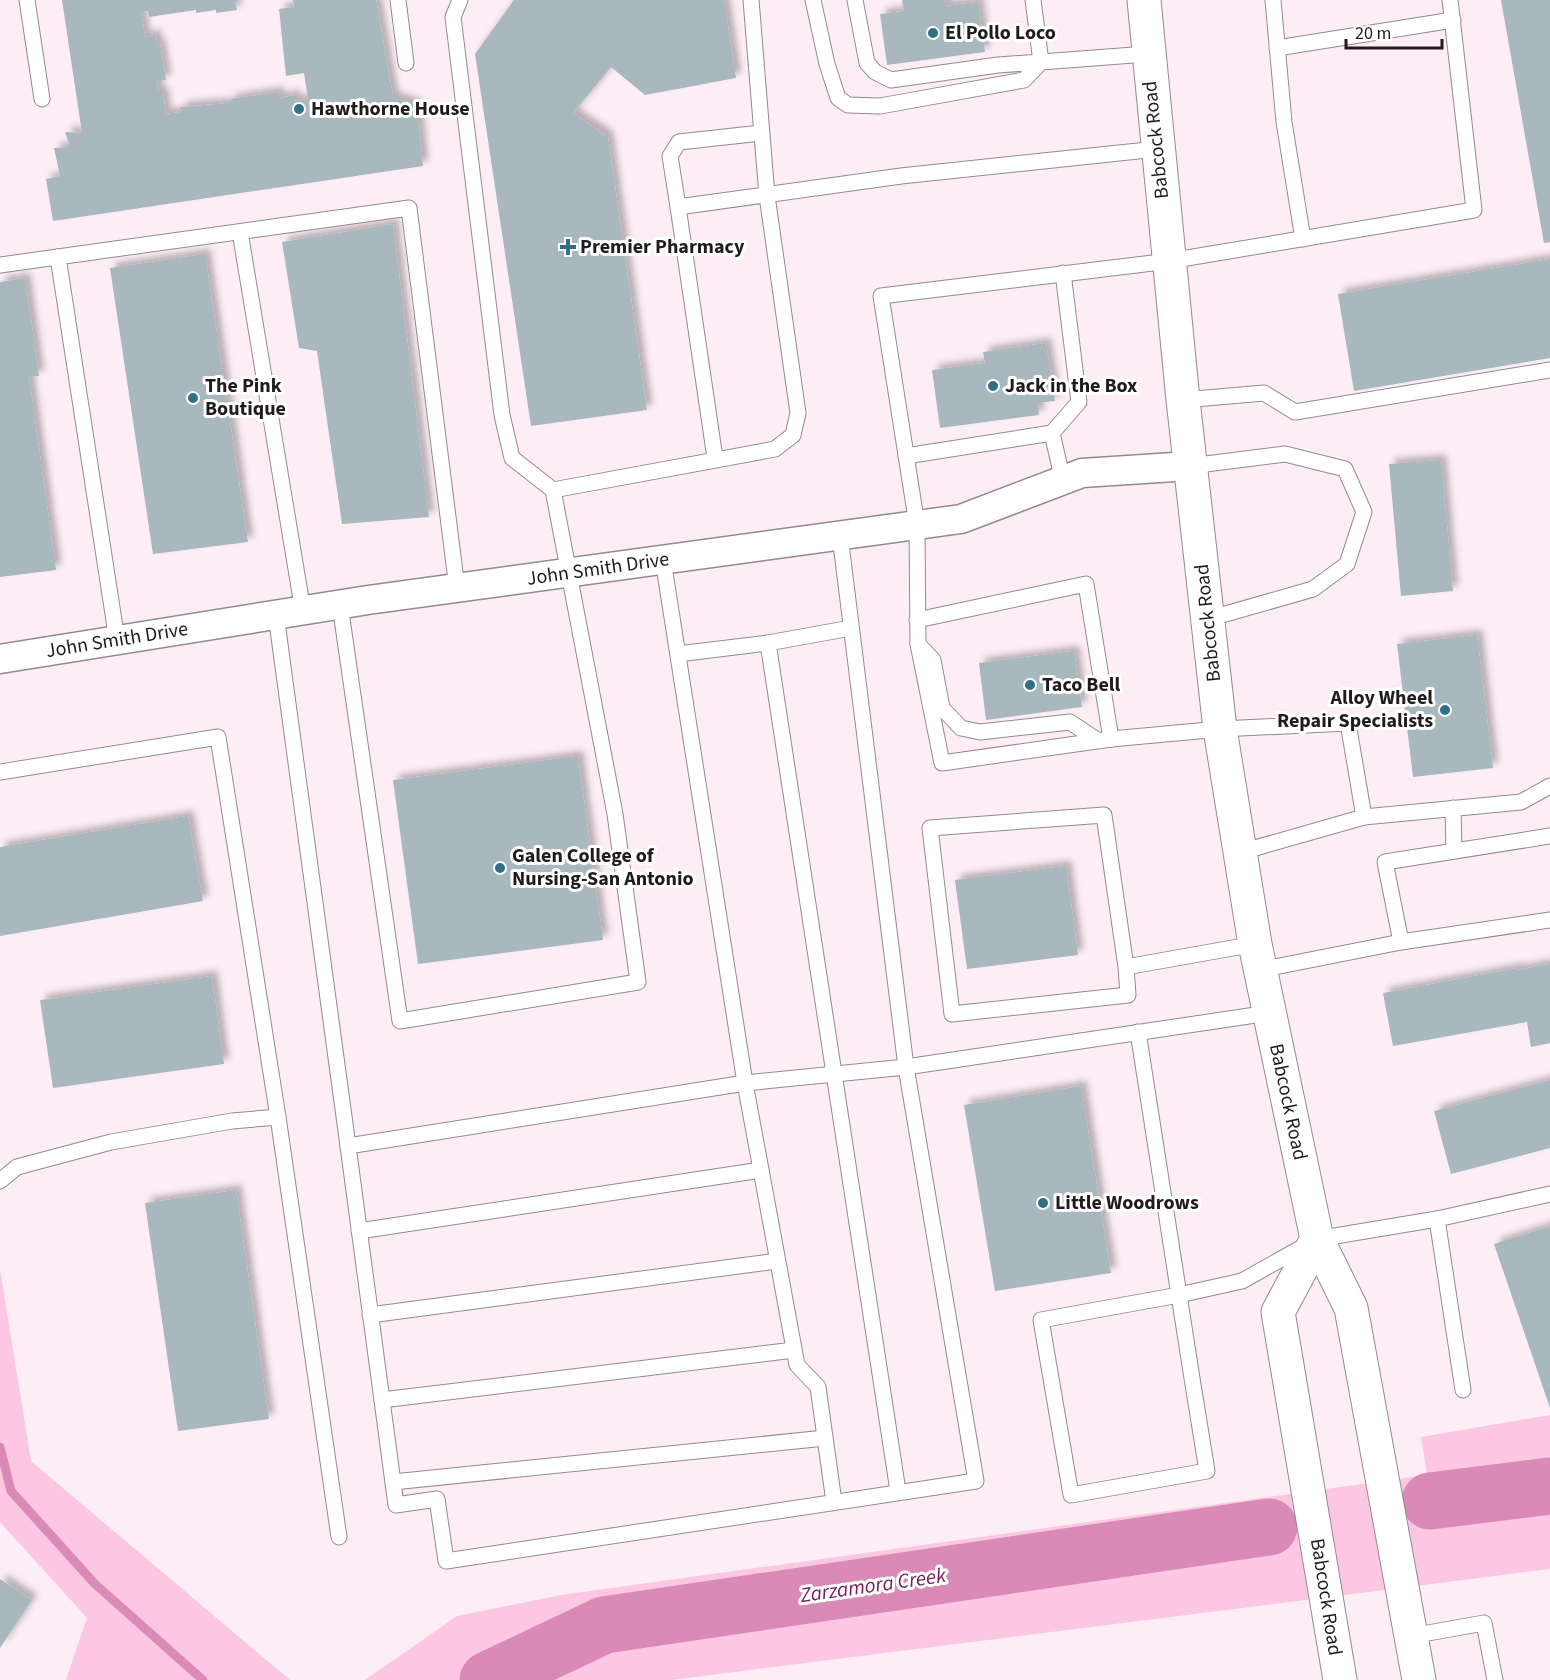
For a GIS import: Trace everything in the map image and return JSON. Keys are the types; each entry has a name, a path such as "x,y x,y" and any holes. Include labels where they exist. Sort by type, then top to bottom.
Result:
{"main road":[{"name":"Babcock Road","path":"1146,0 1147,54 1168,261 1220,729 1257,957 1317,1239 1352,1308 1419,1680"},
{"name":"Babcock Road","path":"1317,1239 1278,1312 1340,1680"}],"street":[{"name":"John Smith Drive","path":"0,659 340,605 961,519 1082,473 1190,466"}],"lane":[{"path":"27,0 42,99"},
{"path":"398,0 406,63"},
{"path":"340,605 400,1021 638,982 615,814 553,490 512,458 502,415 453,16 460,0"},
{"path":"553,490 715,458 775,449 793,435 798,413 766,196 751,0"},
{"path":"813,0 827,64 838,98 848,105 880,106 1024,80 1041,62"},
{"path":"855,0 867,63 875,72 891,80 998,65 1147,54"},
{"path":"1033,0 1041,62"},
{"path":"1273,0 1284,122 1303,239"},
{"path":"1364,817 1348,723 1220,729 1104,739 942,763 918,644 917,525 881,296 1168,261 1474,210 1450,0"},
{"path":"1277,48 1453,20"},
{"path":"715,458 670,156 678,142 761,133"},
{"path":"678,207 901,176 1157,149"},
{"path":"0,265 409,208 458,588"},
{"path":"240,232 303,611"},
{"path":"58,257 117,640"},
{"path":"906,456 1052,433 1079,402 1063,273"},
{"path":"1183,400 1264,393 1295,411 1550,370"},
{"path":"1052,433 1063,481"},
{"path":"1190,466 1285,453 1345,468 1364,512 1347,564 1313,589 1208,619"},
{"path":"276,615 396,1505 437,1499 446,1561 834,1503 897,1491 976,1481 906,1067 840,536"},
{"path":"663,560 745,1083 777,1261 797,1365 818,1387 834,1503"},
{"path":"917,620 1086,584 1104,739"},
{"path":"678,654 768,643 851,628"},
{"path":"768,643 897,1491"},
{"path":"918,644 933,660 942,708 961,728 980,732 1070,722 1104,739"},
{"path":"0,772 218,737 278,1117 339,1537"},
{"path":"1521,802 1550,786"},
{"path":"1240,852 1364,817 1521,802 1550,797"},
{"path":"1454,808 1454,851"},
{"path":"1104,815 1126,967 1128,995 952,1014 930,828 1104,815"},
{"path":"1401,942 1385,862 1550,836"},
{"path":"1126,967 1257,957 1401,942 1550,920"},
{"path":"348,1146 745,1083 906,1067 1269,1013"},
{"path":"1138,1032 1179,1295 1207,1471 1071,1495 1041,1320 1179,1295 1249,1278 1317,1239 1437,1219 1550,1194"},
{"path":"0,1181 17,1167 111,1142 232,1121 278,1117"},
{"path":"359,1231 761,1170"},
{"path":"1437,1219 1463,1390"},
{"path":"370,1315 777,1261"},
{"path":"382,1400 794,1350"},
{"path":"393,1482 825,1438"},
{"path":"1411,1636 1484,1623 1495,1680"}],"shaded area":[{"path":"0,1269 31,1461 290,1680 66,1680 87,1618 0,1522"},
{"path":"1550,1415 1550,1569 672,1680 365,1680 457,1616 561,1595 1427,1475 1421,1437"}],"building":[{"name":"Hawthorne House","path":"62,0 240,0 235,2 237,10 216,13 216,10 196,13 196,10 149,17 148,11 141,12 145,37 156,35 157,45 160,44 166,80 157,81 159,93 163,93 166,114 181,112 180,107 231,103 231,99 278,92 279,98 295,95 295,101 308,99 304,73 286,76 279,9 294,7 293,0 376,0 393,97 417,105 423,166 53,221 46,179 60,176 54,148 70,147 65,132 82,133"},
{"path":"514,0 724,0 736,78 645,95 611,67 573,113 608,137 647,410 531,426 475,54"},
{"name":"El Pollo Loco","path":"902,0 945,0 946,6 978,2 985,52 887,65 880,14 904,11"},
{"path":"1501,0 1550,0 1550,242 1544,243"},
{"path":"393,224 429,517 342,524 317,351 299,348 282,242"},
{"path":"205,254 248,542 153,554 110,268"},
{"path":"1550,259 1550,358 1354,391 1338,294"},
{"path":"25,278 39,376 29,377 56,570 0,577 0,282"},
{"name":"Jack in the Box","path":"1046,343 1055,401 1038,403 1039,415 940,428 932,370 985,363 983,352"},
{"path":"1441,460 1453,591 1401,596 1389,464"},
{"path":"1477,635 1493,768 1413,777 1397,644"},
{"name":"Taco Bell","path":"1074,651 1082,707 986,720 979,663"},
{"path":"578,756 603,940 418,964 393,780"},
{"path":"188,816 203,901 0,936 0,847"},
{"path":"1066,866 1078,955 967,969 955,880"},
{"path":"1550,964 1550,1043 1531,1047 1527,1022 1393,1046 1383,993"},
{"path":"212,976 224,1064 53,1088 40,1000"},
{"path":"1550,1080 1550,1148 1451,1174 1434,1111"},
{"path":"1081,1086 1111,1273 995,1291 964,1105"},
{"path":"236,1190 269,1419 178,1431 145,1203"},
{"path":"1550,1226 1550,1408 1494,1244"},
{"path":"0,1579 32,1600 0,1648"}],"waterway":[{"path":"0,1447 11,1491 95,1584 203,1680"},
{"name":"Zarzamora Creek","path":"1430,1501 1550,1486"},
{"name":"Zarzamora Creek","path":"488,1680 604,1625 1269,1527"}],"place":[{"name":"El Pollo Loco","path":"933,33"},
{"name":"Hawthorne House","path":"299,109"},
{"name":"Premier Pharmacy","path":"568,247"},
{"name":"Jack in the Box","path":"993,386"},
{"name":"The Pink Boutique","path":"193,398"},
{"name":"Taco Bell","path":"1030,685"},
{"name":"Alloy Wheel Repair Specialists","path":"1445,710"},
{"name":"Galen College of Nursing-San Antonio","path":"500,868"},
{"name":"Little Woodrows","path":"1043,1203"}]}
